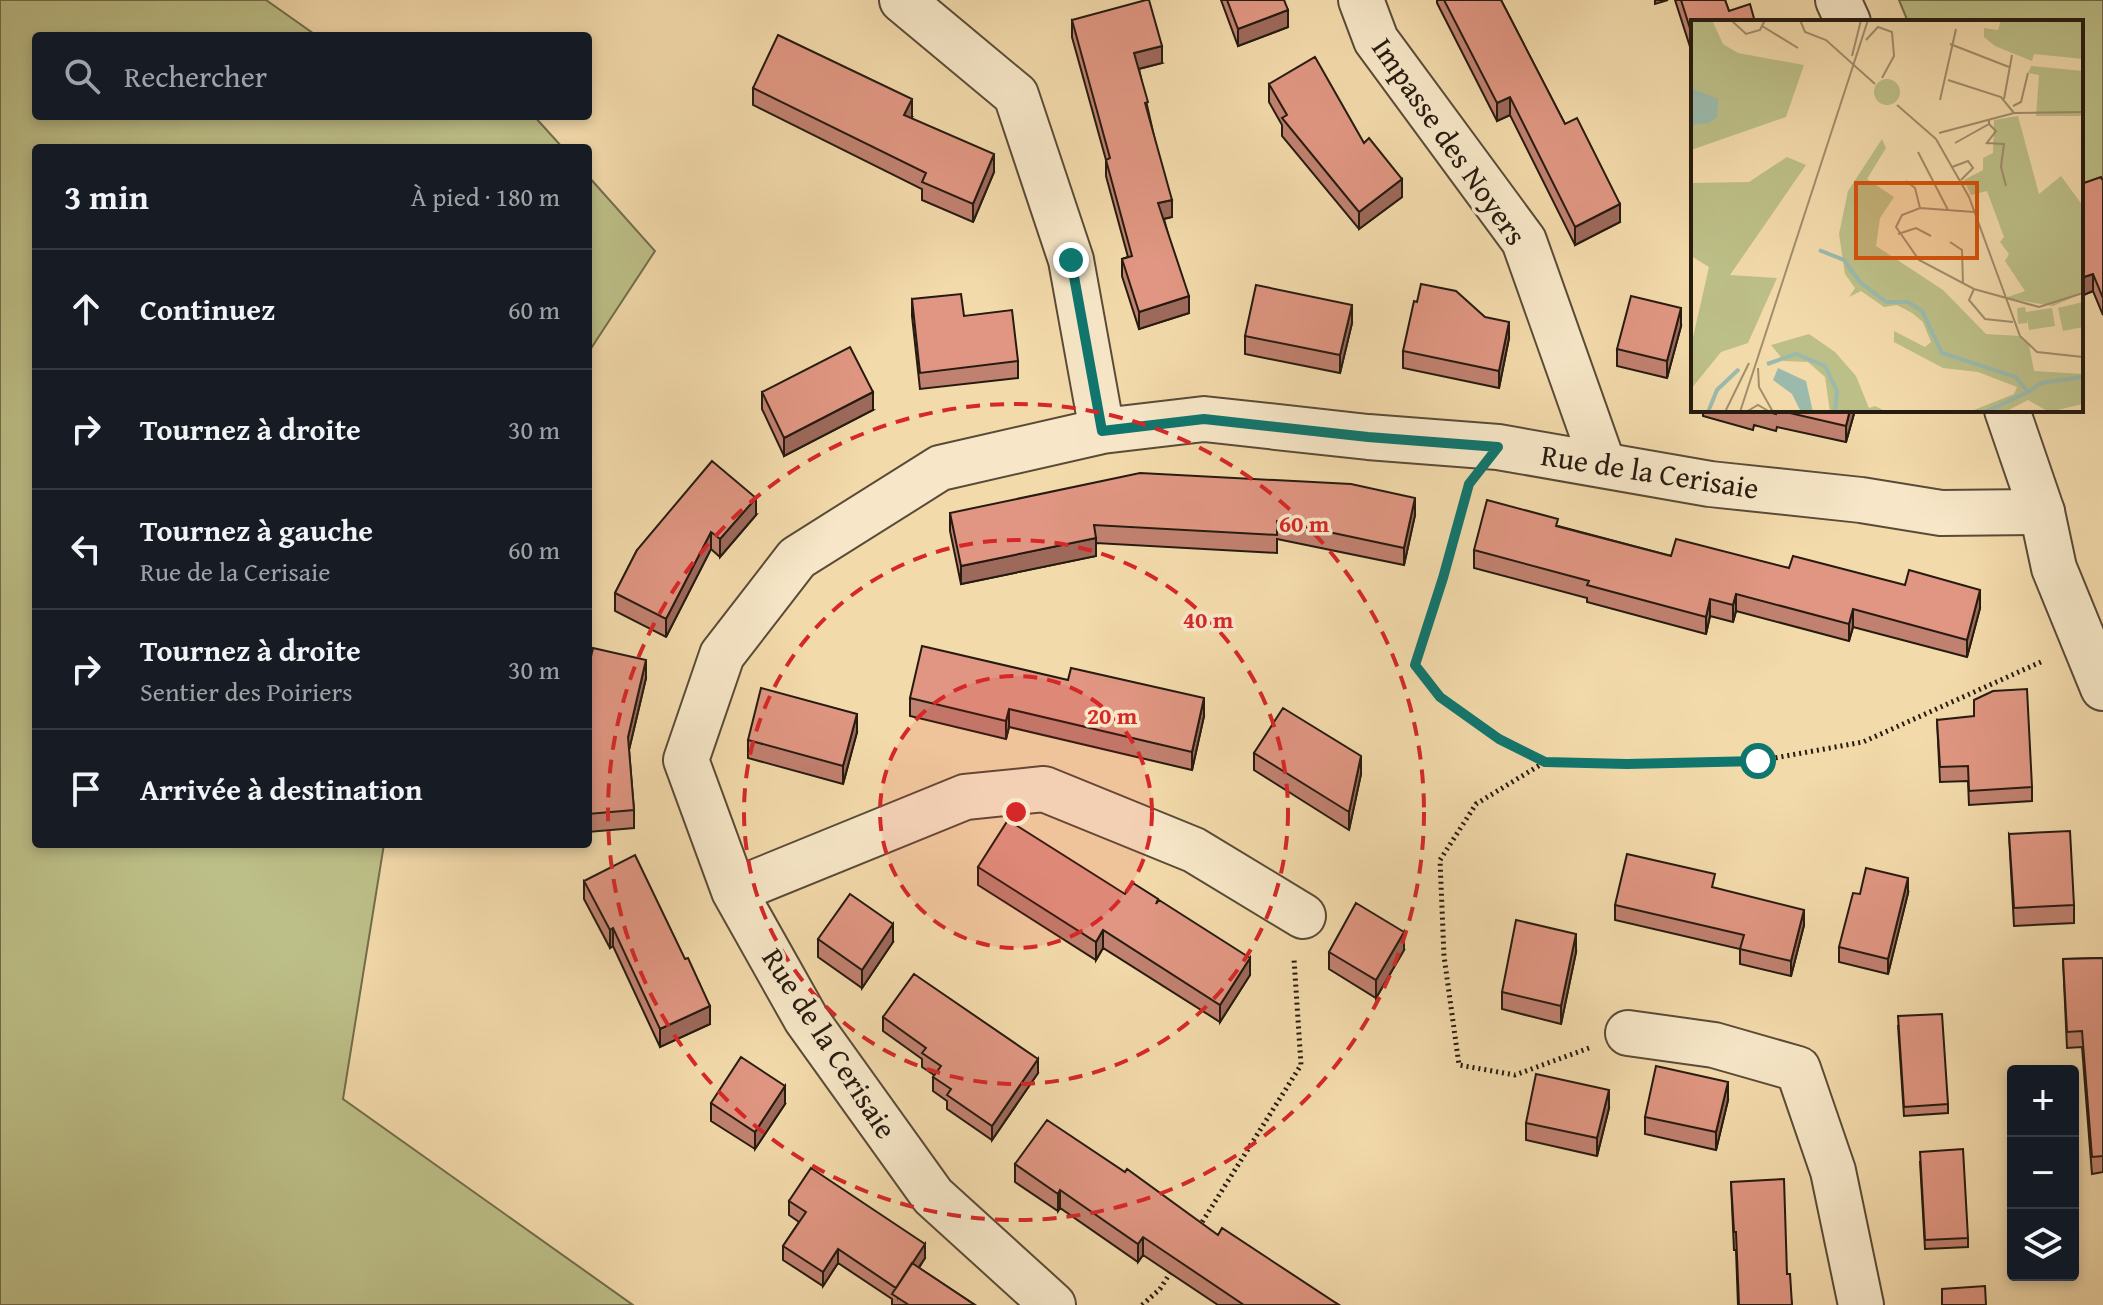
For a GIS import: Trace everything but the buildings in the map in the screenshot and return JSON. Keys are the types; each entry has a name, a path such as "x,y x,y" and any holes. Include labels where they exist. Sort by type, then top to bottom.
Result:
{"street":[{"path":"902,0 1016,95 1071,260 1102,431"},
{"name":"Impasse des Noyers","path":"1361,0 1376,40 1524,241 1603,464"},
{"path":"1838,0 1847,20"},
{"path":"2008,412 2042,512 2054,568 2103,688"},
{"name":"Rue de la Cerisaie","path":"1053,1305 933,1196 806,1019 734,891 686,760 722,655 797,558 940,468 1102,431 1204,419 1498,447 1710,484 1861,500 1941,513 2042,512"},
{"path":"734,891 965,797 1044,789 1194,850 1303,916"},
{"path":"1628,1033 1714,1045 1798,1069 1833,1171 1861,1305"}],"path":[{"path":"1498,447 1469,484 1415,665 1440,697 1499,739 1545,762 1758,761 1863,742 2085,643"},
{"path":"1545,762 1476,804 1440,860 1444,956 1459,1065 1515,1075 1628,1033"},
{"path":"1193,1236 1301,1065 1292,936 1303,916"},
{"path":"1142,1305 1160,1289 1177,1262"}],"green space":[{"path":"0,0 266,0 311,32 32,32 32,120 538,120 559,144 32,144 32,848 383,848 343,1099 633,1305 0,1305"},
{"path":"1899,0 2103,0 2103,182 2083,189 2083,20 1907,20"},
{"path":"592,180 655,251 592,347"}],"route":[{"path":"1071,260 1102,431 1204,419 1498,447 1469,484 1415,665 1440,697 1499,739 1545,762 1758,761"}]}
